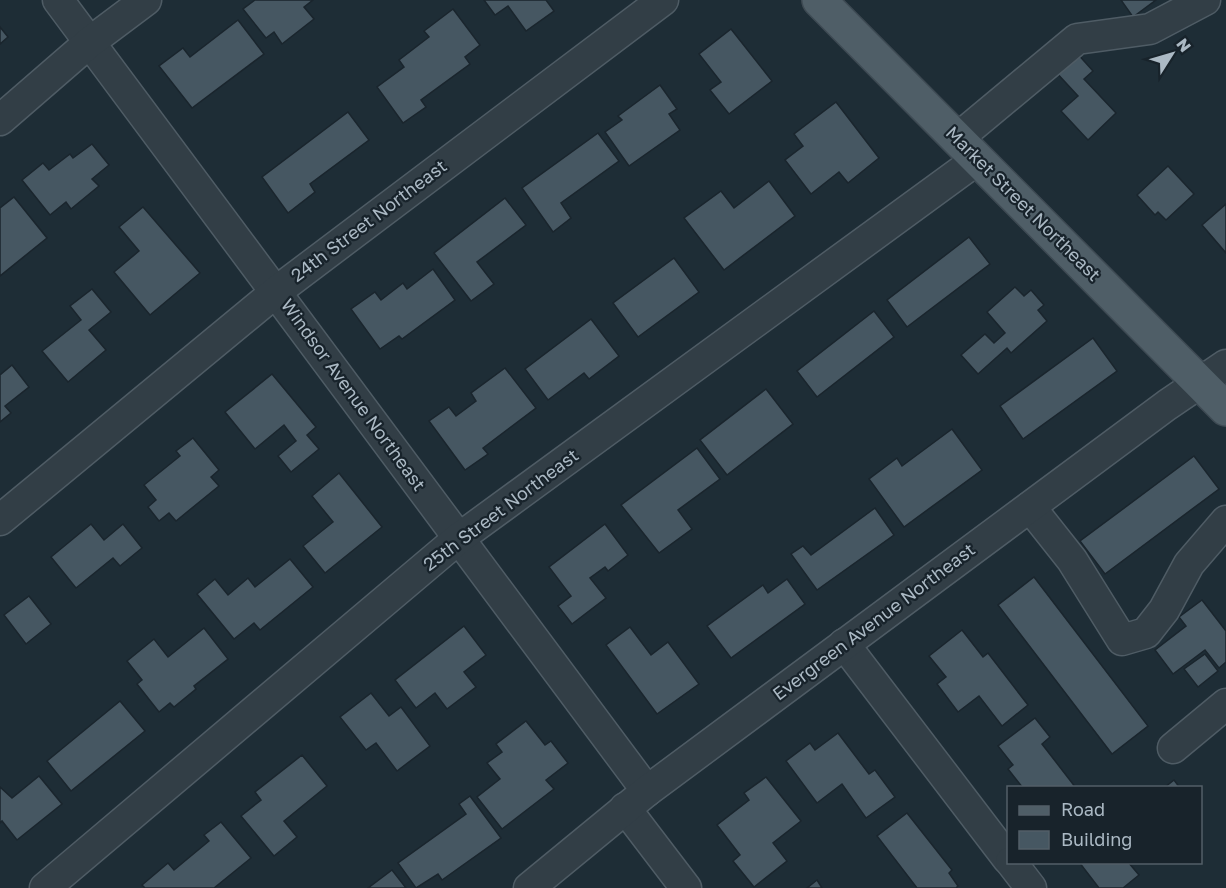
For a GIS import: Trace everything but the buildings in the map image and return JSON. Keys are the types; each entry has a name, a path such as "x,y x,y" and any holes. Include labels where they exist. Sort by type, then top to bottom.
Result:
{"main road":[{"name":"Market Street Northeast","path":"830,3 968,148 1213,374 1226,409"}],"street":[{"name":"Windsor Avenue Northeast","path":"58,0 277,291 458,539 636,800 686,888"},
{"path":"0,120 90,42 146,0"},
{"name":"24th Street Northeast","path":"0,520 277,291 663,0"},
{"name":"25th Street Northeast","path":"45,888 458,539 968,148 1077,39 1150,29 1204,0"},
{"name":"Evergreen Avenue Northeast","path":"529,888 636,800 844,644 1213,374"},
{"path":"1030,507 1072,560 1122,640 1146,633 1164,610 1189,564 1226,520"},
{"path":"844,644 1007,858"},
{"path":"1173,748 1226,704"},
{"path":"1013,864 1031,888"}]}
